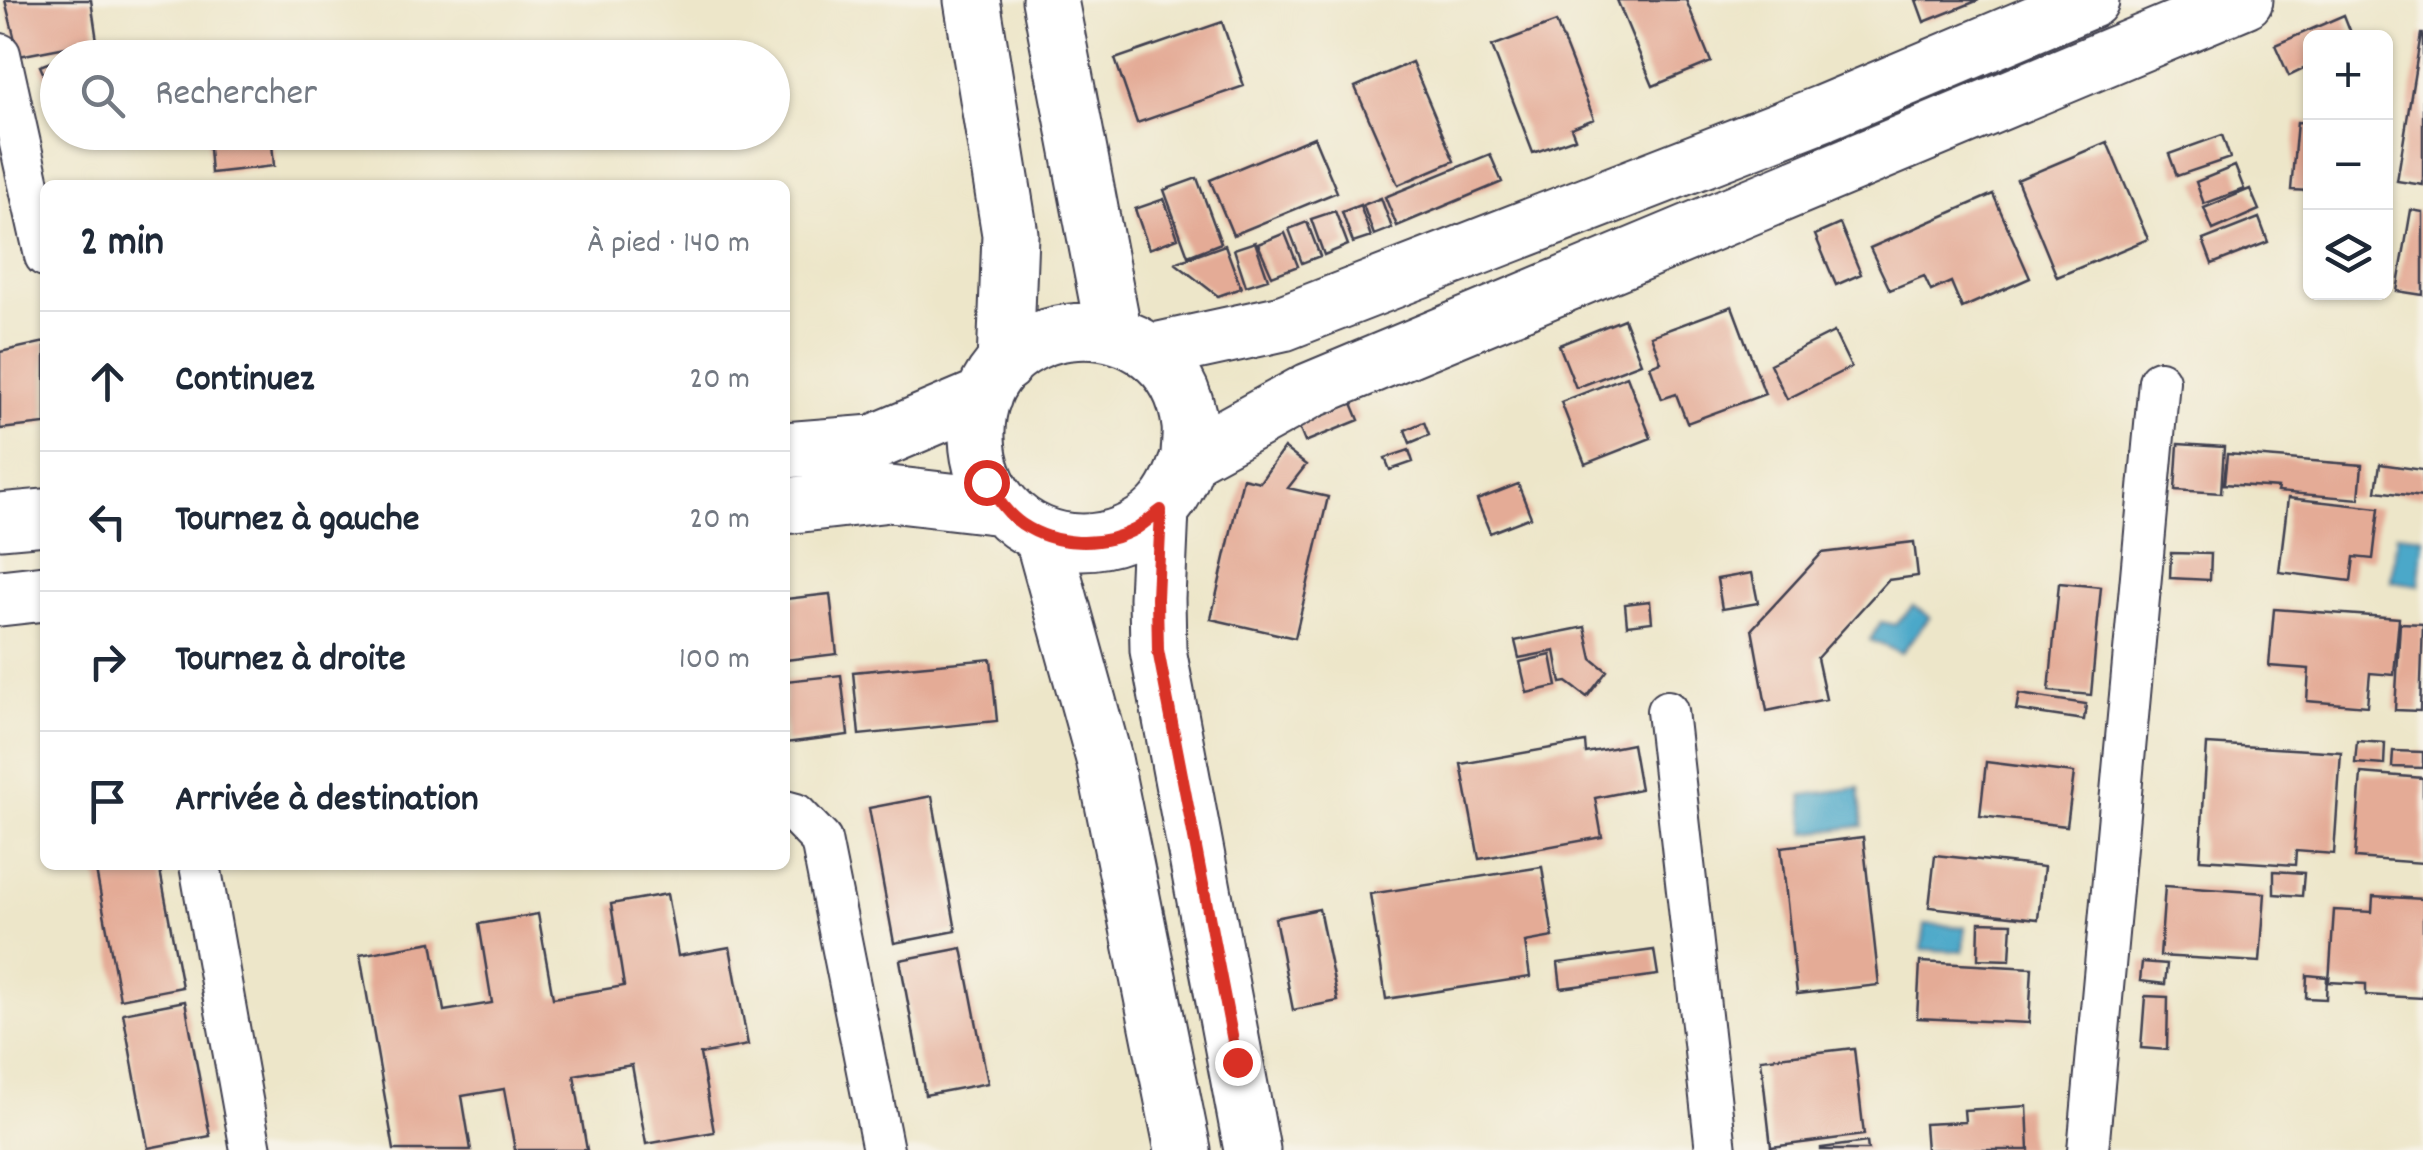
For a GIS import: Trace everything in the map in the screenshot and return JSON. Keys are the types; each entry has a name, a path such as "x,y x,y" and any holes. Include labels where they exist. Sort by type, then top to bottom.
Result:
{"street":[{"path":"972,0 1010,234 995,380 976,424 977,454 986,482 1022,521 1067,630 1104,759 1183,1150"},
{"path":"1050,0 1132,343"},
{"path":"1132,343 1283,323 1823,113 2091,0"},
{"path":"1189,457 1309,391 2245,0"},
{"path":"0,54 40,234"},
{"path":"790,450 873,443 995,380 1028,345 1055,333 1085,330 1132,343 1170,373 1184,399 1190,428 1189,457 1178,485 1161,510 1135,529 1105,541 1074,542 1022,521 890,494 790,505"},
{"path":"2088,1150 2159,380"},
{"path":"1161,510 1158,650 1252,1150"},
{"path":"0,521 40,517"},
{"path":"0,598 40,594"},
{"path":"1667,711 1716,1150"},
{"path":"790,813 796,814 821,840 882,1150"},
{"path":"202,870 251,1150"}],"water":[{"path":"2397,534 2423,537 2419,585 2391,581"},
{"path":"1913,606 1930,617 1901,653 1870,640 1881,622 1896,625"},
{"path":"1859,788 1863,826 1806,833 1802,795"},
{"path":"1925,924 1965,927 1963,952 1922,949"}],"building":[{"path":"5,0 91,0 97,40 40,40 40,52 19,56"},
{"path":"1617,0 1686,0 1711,62 1653,86"},
{"path":"1916,0 1979,0 1924,22"},
{"path":"2344,15 2350,30 2310,30"},
{"path":"1222,22 1244,86 1137,123 1115,59"},
{"path":"1556,22 1594,119 1571,128 1575,138 1533,153 1492,46"},
{"path":"2303,33 2303,69 2289,76 2275,45"},
{"path":"2423,34 2423,185 2397,181"},
{"path":"1412,62 1454,161 1398,185 1355,87"},
{"path":"2297,122 2303,122 2303,191 2291,190"},
{"path":"2222,135 2230,158 2177,176 2169,154"},
{"path":"1314,137 1337,192 1233,235 1210,180"},
{"path":"2107,142 2148,239 2057,277 2017,180"},
{"path":"209,150 273,150 274,166 211,173"},
{"path":"1490,154 1502,182 1397,226 1385,197"},
{"path":"2235,166 2244,189 2204,204 2196,182"},
{"path":"1197,178 1221,243 1188,256 1164,190"},
{"path":"2250,189 2259,210 2213,230 2204,208"},
{"path":"1993,194 2030,278 1962,308 1951,282 1931,291 1924,276 1890,290 1870,248"},
{"path":"1381,198 1392,228 1374,235 1363,205"},
{"path":"1164,199 1178,238 1149,249 1135,209"},
{"path":"1360,205 1371,237 1353,243 1342,212"},
{"path":"2411,210 2423,212 2423,295 2397,291"},
{"path":"1335,211 1348,245 1324,255 1311,219"},
{"path":"2259,218 2268,242 2212,264 2203,240"},
{"path":"1307,222 1320,256 1302,263 1289,229"},
{"path":"1840,224 1861,274 1836,285 1815,235"},
{"path":"1285,233 1298,266 1272,276 1258,244"},
{"path":"1255,242 1268,279 1246,286 1234,249"},
{"path":"1225,245 1241,288 1218,296 1175,263"},
{"path":"1732,306 1765,394 1687,423 1676,394 1662,399 1650,366 1661,362 1651,336"},
{"path":"1624,319 1641,363 1576,388 1559,345"},
{"path":"1834,332 1851,367 1787,399 1770,364"},
{"path":"40,343 40,425 0,429 0,352"},
{"path":"1627,376 1651,438 1585,464 1561,402"},
{"path":"1352,403 1359,420 1305,442 1298,425"},
{"path":"1424,422 1429,435 1410,443 1405,430"},
{"path":"2178,444 2224,447 2221,493 2175,490"},
{"path":"1284,448 1306,465 1288,488 1328,497 1295,638 1211,619 1243,478 1260,482"},
{"path":"1409,450 1413,462 1390,470 1385,458"},
{"path":"2227,454 2362,465 2359,499 2224,484"},
{"path":"2380,464 2423,470 2423,497 2376,491"},
{"path":"1518,484 1531,517 1490,533 1477,500"},
{"path":"2288,498 2379,508 2373,559 2354,557 2351,581 2279,572"},
{"path":"1914,542 1918,576 1888,580 1817,658 1826,699 1767,711 1752,629 1822,553"},
{"path":"2171,553 2211,554 2210,580 2170,578"},
{"path":"1752,573 1758,603 1722,609 1717,579"},
{"path":"2059,583 2101,587 2091,695 2049,691"},
{"path":"830,594 837,654 790,659 790,598"},
{"path":"1650,601 1652,622 1627,625 1625,604"},
{"path":"2274,609 2399,618 2394,675 2370,673 2367,706 2307,701 2309,669 2269,666"},
{"path":"2400,623 2423,624 2420,711 2395,710"},
{"path":"1585,627 1592,659 1607,671 1587,697 1567,682 1561,683 1555,651 1519,658 1515,641"},
{"path":"1551,655 1557,686 1527,693 1520,662"},
{"path":"991,659 997,721 859,735 853,672"},
{"path":"841,675 848,735 790,742 790,680"},
{"path":"2019,694 2086,704 2084,720 2016,710"},
{"path":"2357,741 2385,743 2384,765 2355,763"},
{"path":"1585,742 1586,753 1632,744 1640,789 1595,798 1602,837 1479,859 1461,764"},
{"path":"2207,744 2341,752 2334,854 2296,851 2295,865 2200,859"},
{"path":"2393,751 2423,752 2423,768 2392,767"},
{"path":"1986,762 2074,773 2067,826 1980,816"},
{"path":"2361,773 2423,778 2423,863 2355,858"},
{"path":"932,796 956,931 894,943 869,808"},
{"path":"1863,837 1879,985 1797,994 1781,847"},
{"path":"1935,855 2044,867 2038,919 1929,907"},
{"path":"1542,867 1553,937 1525,942 1530,977 1386,999 1370,894"},
{"path":"96,870 160,870 182,987 120,999"},
{"path":"2274,871 2304,873 2302,896 2274,894"},
{"path":"2165,886 2265,893 2260,962 2160,956"},
{"path":"667,894 678,956 730,947 748,1045 700,1054 714,1132 646,1144 632,1065 574,1075 587,1150 515,1150 504,1089 462,1096 471,1150 394,1150 360,955 432,942 444,1011 492,1003 479,924 538,914 553,998 624,986 611,904"},
{"path":"2373,896 2423,899 2423,998 2366,995 2366,984 2329,982 2334,910 2372,912"},
{"path":"1319,909 1338,1001 1293,1010 1275,918"},
{"path":"1979,922 2012,923 2010,960 1978,959"},
{"path":"962,948 988,1083 925,1095 900,960"},
{"path":"1654,950 1658,975 1561,988 1558,963"},
{"path":"1920,962 2032,968 2029,1023 1917,1018"},
{"path":"2142,962 2167,964 2165,984 2140,981"},
{"path":"2307,975 2327,977 2326,999 2306,998"},
{"path":"2145,996 2168,997 2167,1050 2141,1048"},
{"path":"185,1001 210,1136 148,1148 123,1013"},
{"path":"1854,1048 1864,1135 1771,1147 1761,1059"},
{"path":"2027,1106 2029,1150 1926,1150 1924,1124 1965,1122 1964,1110"},
{"path":"1867,1142 1868,1150 1821,1150 1821,1148"}],"route":[{"path":"986,482 1020,524 1042,535 1074,542 1105,541 1135,529 1161,510 1158,650 1237,1062"}]}
